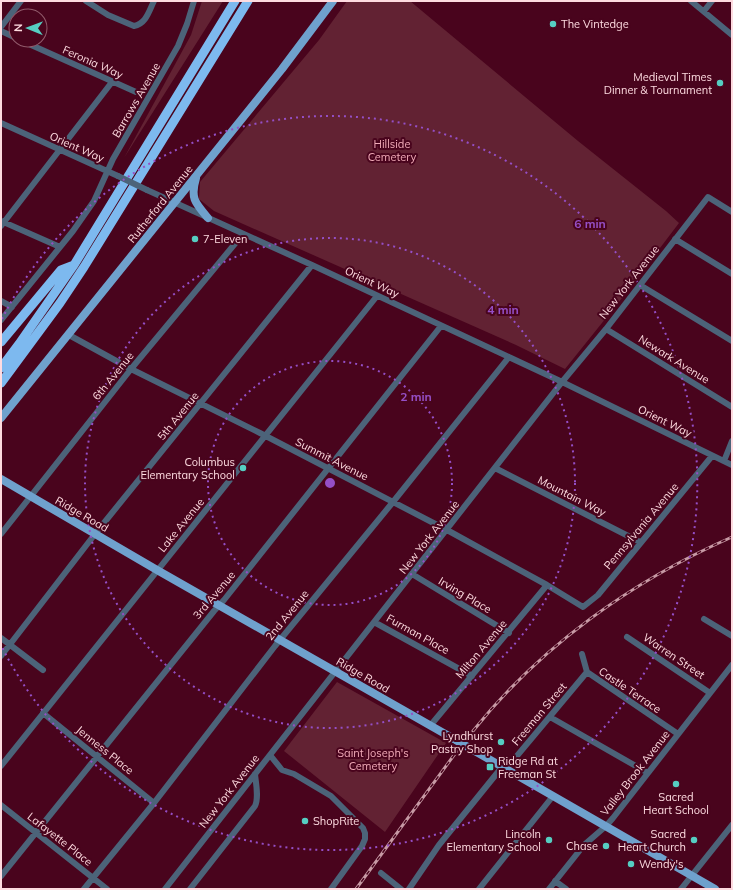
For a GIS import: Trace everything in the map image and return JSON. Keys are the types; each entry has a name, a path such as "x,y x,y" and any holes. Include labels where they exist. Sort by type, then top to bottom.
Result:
{"highway":[{"path":"1,368 74,265 235,1"},
{"path":"1,383 60,304 84,267 248,1"},
{"path":"1,342 61,270 74,265"}],"main road":[{"name":"Rutherford Avenue","path":"1,418 285,65 333,1"},
{"path":"197,174 194,186 194,198 208,218"},
{"name":"Ridge Road","path":"1,479 157,570 715,889"}],"street":[{"path":"1,27 21,1"},
{"path":"86,1 108,15 134,26 144,21 154,1"},
{"name":"Barrows Avenue","path":"1,320 60,247 94,201 108,171 175,52 185,30 194,1"},
{"path":"691,1 732,35"},
{"path":"704,11 712,1"},
{"name":"Feronia Way","path":"38,48 136,92"},
{"path":"60,247 2,223 112,82"},
{"name":"Orient Way","path":"1,123 509,357 732,465"},
{"name":"New York Avenue","path":"166,889 708,197 732,212"},
{"name":"6th Avenue","path":"1,534 131,369 243,234"},
{"path":"675,240 732,274"},
{"name":"5th Avenue","path":"1,656 95,534 312,265"},
{"path":"640,285 732,341"},
{"name":"Lake Avenue","path":"1,766 377,296"},
{"path":"1,301 12,306"},
{"name":"3rd Avenue","path":"1,876 441,326"},
{"name":"Newark Avenue","path":"606,329 732,407"},
{"name":"Summit Avenue","path":"69,335 131,369 328,468 446,530 547,585 583,607"},
{"name":"2nd Avenue","path":"84,889 154,803 280,640 509,357"},
{"path":"724,461 732,441"},
{"name":"Pennsylvania Avenue","path":"583,607 598,595 712,456"},
{"name":"Mountain Way","path":"495,468 640,542"},
{"name":"Irving Place","path":"412,574 509,633"},
{"name":"Milton Avenue","path":"430,726 509,633 547,585"},
{"path":"704,619 732,636"},
{"name":"Furman Place","path":"374,622 472,676"},
{"name":"Warren Street","path":"627,637 710,693"},
{"path":"1,638 43,670"},
{"name":"Castle Terrace","path":"582,654 587,672 678,734"},
{"name":"Valley Brook Avenue","path":"549,889 584,845 606,826 732,665"},
{"name":"Freeman Street","path":"409,889 439,845 587,672"},
{"name":"Jenness Place","path":"43,713 154,803"},
{"path":"550,717 648,773"},
{"path":"270,755 282,770 298,776 331,796 364,828 365,839 362,846 331,889"},
{"path":"190,889 255,806 255,774"},
{"path":"479,889 553,796"},
{"name":"Lafayette Place","path":"1,806 107,889"},
{"path":"681,889 732,825"},
{"path":"381,873 402,889"},
{"path":"555,881 566,889"}],"green space":[{"path":"202,1 223,1 124,158 191,35"},
{"name":"Hillside Cemetery","path":"347,1 410,1 679,223 622,298 565,369 516,345 214,211 199,199 200,182 319,40"},
{"name":"Saint Joseph's Cemetery","path":"337,682 446,743 385,832 284,751"}],"railway":[{"path":"473,731 528,671 558,644 590,619 624,595 659,574 695,554 732,537"},
{"path":"356,889 457,751"}],"place":[{"name":"The Vintedge","path":"553,24"},
{"name":"Medieval Times Dinner & Tournament","path":"720,83"},
{"name":"7-Eleven","path":"195,239"},
{"name":"Columbus Elementary School","path":"243,468"},
{"name":"Lyndhurst Pastry Shop","path":"501,742"},
{"name":"Ridge Rd at Freeman St","path":"490,767"},
{"name":"Sacred Heart School","path":"676,784"},
{"name":"ShopRite","path":"305,821"},
{"name":"Lincoln Elementary School","path":"549,840"},
{"name":"Sacred Heart Church","path":"694,840"},
{"name":"Chase","path":"606,846"},
{"name":"Wendy's","path":"631,864"}]}
